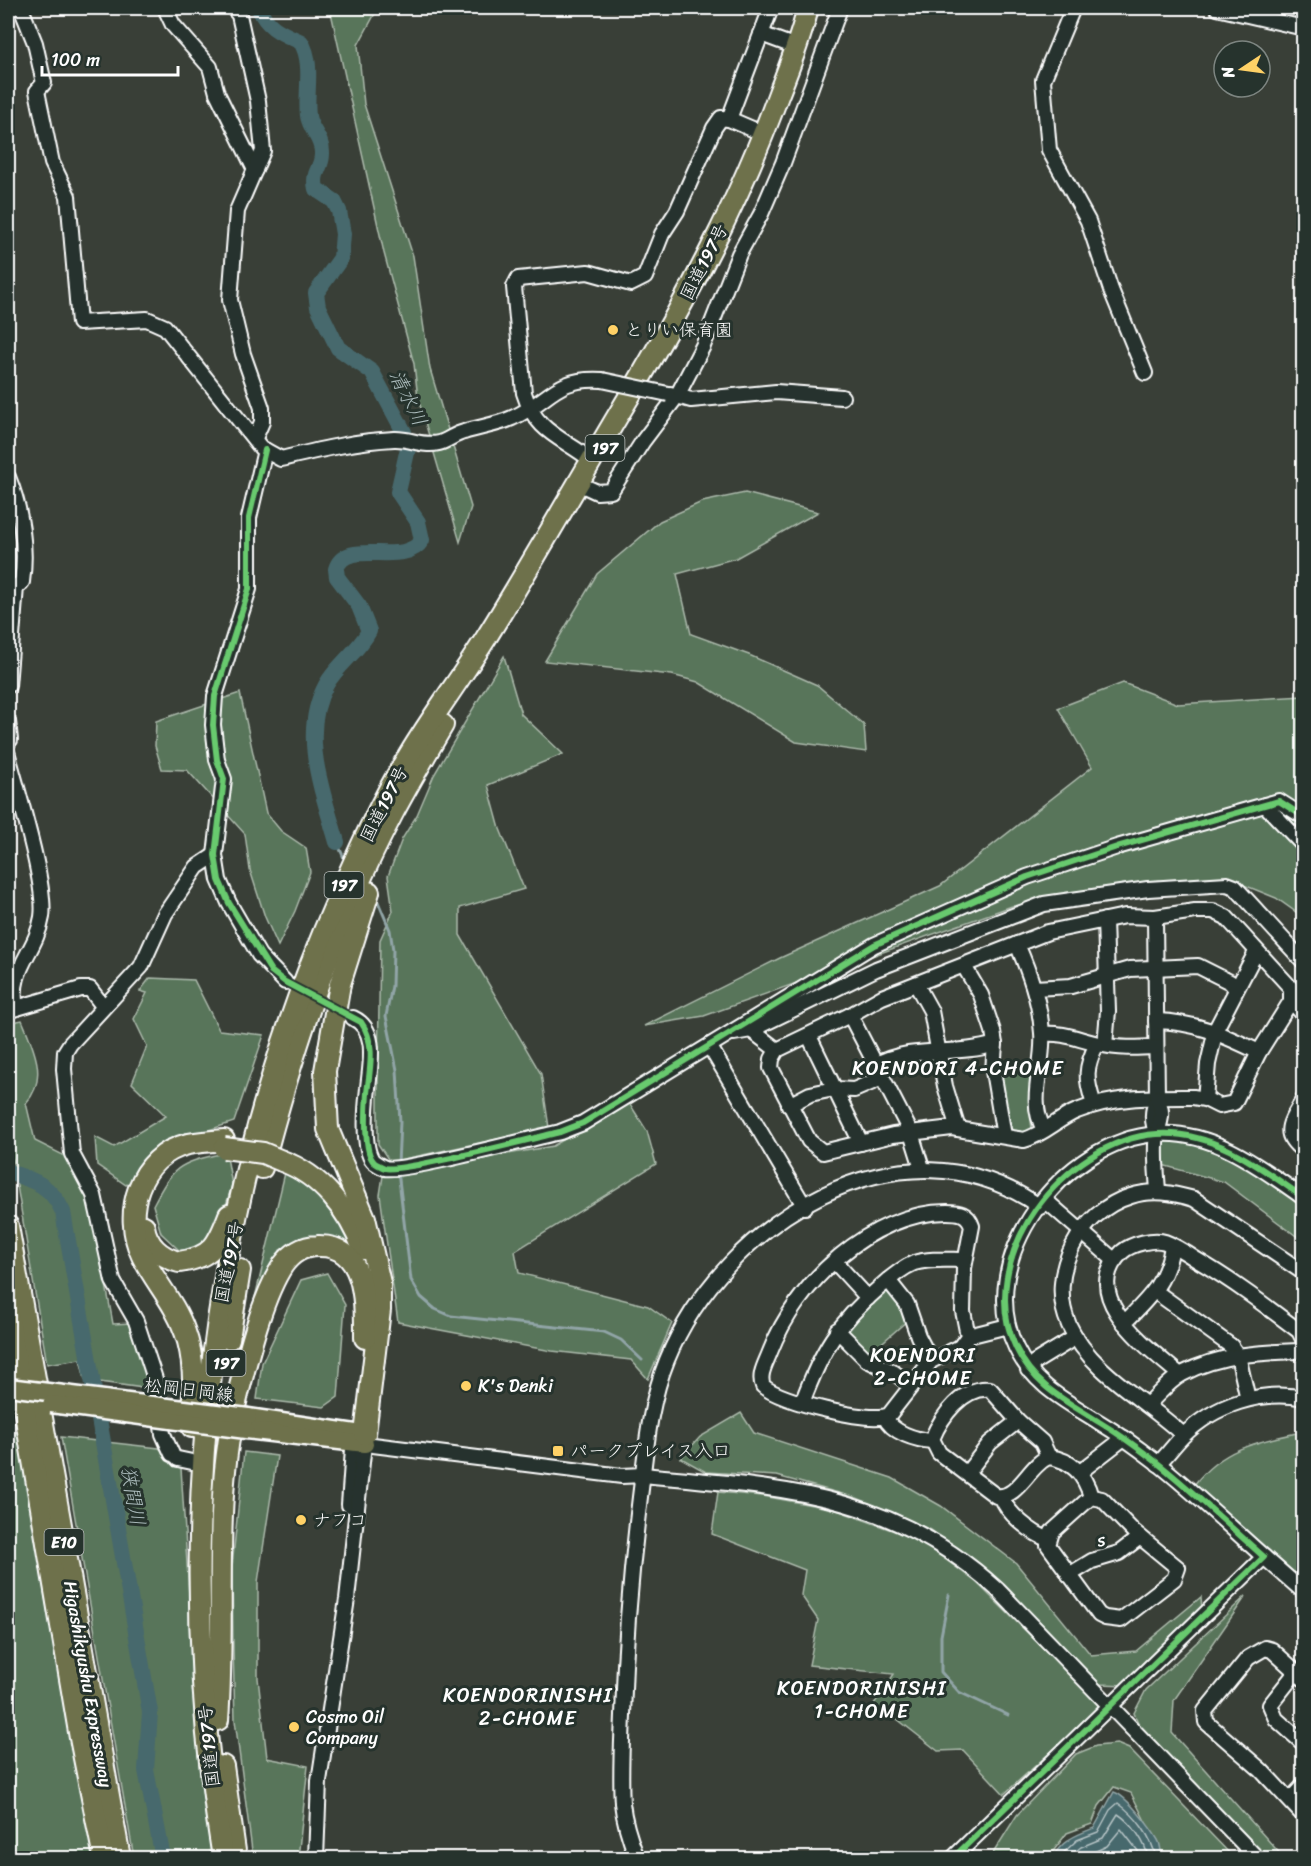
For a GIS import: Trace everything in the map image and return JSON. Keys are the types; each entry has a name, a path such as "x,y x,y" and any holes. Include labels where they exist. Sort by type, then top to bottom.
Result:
{"highway":[{"name":"国道197号","path":"223,1858 205,1714 199,1591 202,1471 222,1298 246,1176 288,1024 327,922 393,782 489,634 684,302 716,241 764,134 808,8"},
{"name":"国道197号","path":"236,1858 218,1720 213,1597 215,1473 225,1370 243,1251 253,1202 305,1020 362,880 393,814 582,485 687,308 718,248 770,134 816,8"},
{"path":"359,1438 380,1292 377,1264 368,1232 328,1129 325,1071 340,984 356,929 390,839 434,741"},
{"path":"224,1144 174,1158 152,1183 143,1206 144,1229 153,1247 169,1259 178,1262 202,1257 208,1253 223,1232 266,1076 288,1024"},
{"path":"199,1591 192,1526 180,1459 194,1386 190,1346 170,1299 142,1256 134,1232 132,1212 141,1182 157,1162 171,1150 187,1144 266,1145 305,1172 328,1192 359,1237 367,1260 370,1285 359,1438"},
{"path":"282,1157 305,1164 333,1186 368,1232"},
{"name":"Higashikyushu Expressway","path":"8,1226 120,1858"},
{"path":"218,1720 222,1673 221,1538 229,1444 237,1397 253,1342 277,1276 291,1256 316,1246 334,1249 349,1259 359,1273 364,1292 365,1338"},
{"name":"Higashikyushu Expressway","path":"8,1313 80,1738 104,1858"},
{"path":"8,1351 27,1431"}],"main road":[{"name":"松岡日岡線","path":"8,1387 359,1438"},
{"name":"松岡日岡線","path":"8,1398 247,1423"}],"street":[{"path":"21,8 35,43 44,83 37,91 52,163 68,196 79,322 147,319 165,327 265,450 281,459 356,442 397,439 427,446 441,443 460,433 512,418 529,409 547,394 582,379 602,380 691,400 776,392 842,397"},
{"path":"165,8 172,25 210,68 217,93 255,170"},
{"path":"233,8 239,15 263,130 263,151 237,211 230,300 243,354 262,408 262,422 255,438"},
{"path":"729,118 771,8"},
{"path":"582,485 597,492 611,491 703,346 739,254 761,214 783,163 840,8"},
{"path":"1073,8 1042,80 1048,150 1088,220 1111,290 1144,373"},
{"path":"1217,8 1304,28"},
{"path":"761,34 796,47"},
{"path":"591,460 549,433 538,423 529,409 524,393 514,287 518,279 588,272 631,284 645,277 662,234 678,211 714,128 721,118 729,118 764,134"},
{"path":"265,450 249,518 249,590 215,696 213,725 217,760 224,779 215,855 219,880 229,903 259,955 285,982"},
{"path":"8,477 17,499 25,563 22,582 16,587 12,608 8,686"},
{"path":"8,721 10,740 8,742"},
{"path":"8,754 43,904 39,931 15,978 12,1009 81,989 90,989 103,1006"},
{"path":"353,1018 362,1022 369,1032 367,1147 373,1161 386,1168 560,1132 583,1123 874,945 1027,877 1118,847 1280,801 1304,817"},
{"path":"1265,805 1304,846"},
{"path":"180,1459 163,1434 155,1379 136,1321 113,1281 94,1195 72,1154 65,1089 65,1053 103,1006 141,967 165,914 196,867 215,855"},
{"path":"726,1035 751,1030 876,969 974,930 1044,904 1094,896 1227,884 1235,887 1304,962"},
{"path":"1213,911 1226,917 1291,988 1291,1001 1259,1052 1234,1103 1219,1106 1205,1099 1157,1097 1094,1104 1044,1129 1033,1138 1024,1140 958,1129 910,1132 831,1152 816,1149 789,1105 771,1068 772,1059 777,1050 850,1016 882,997 1048,932 1125,916 1155,917 1213,911"},
{"path":"1155,917 1157,1097 1152,1117 1157,1134 1158,1191"},
{"path":"1094,1104 1089,1091 1086,1065 1101,1045 1108,1011 1105,920"},
{"path":"1017,944 1034,988 1043,1034 1036,1108 1044,1129"},
{"path":"1205,1099 1208,1064 1215,1031 1256,952"},
{"path":"964,966 981,995 995,1044 993,1071 1004,1136"},
{"path":"1034,988 1071,986 1130,969 1198,966 1230,982 1236,989"},
{"path":"916,984 931,1011 945,1086 958,1129"},
{"path":"1291,1001 1304,1015"},
{"path":"850,1016 910,1132 922,1168"},
{"path":"1156,1021 1183,1022 1215,1031 1259,1052"},
{"path":"751,1030 777,1050"},
{"path":"1043,1034 1070,1035 1101,1045 1156,1047"},
{"path":"809,1036 861,1143"},
{"path":"875,1065 899,1054 969,1051 995,1044"},
{"path":"710,1047 805,1207"},
{"path":"789,1105 810,1094 834,1089 854,1090 882,1078"},
{"path":"1304,1098 1288,1131 1289,1138 1304,1151"},
{"path":"1304,1198 1239,1155 1216,1143 1189,1136 1157,1134 1105,1148 1081,1163 1042,1203 1022,1232 1010,1258 1004,1288 1008,1326 1016,1348 1028,1370 1056,1397 1118,1435 1158,1464 1304,1592"},
{"path":"637,1858 624,1816 622,1774 626,1610 642,1475 654,1398 667,1358 686,1320 710,1285 738,1255 769,1229 838,1188 862,1178 922,1168 950,1170 998,1182 1042,1203 1114,1260"},
{"path":"1183,1435 1100,1367 1083,1349 1069,1324 1062,1293 1063,1272 1070,1250 1081,1232 1110,1205 1134,1195 1158,1191 1194,1199 1304,1274"},
{"path":"968,1336 963,1311 964,1260 971,1222 962,1213 941,1212 904,1218 871,1233 835,1262 796,1303 780,1328 761,1375 762,1383 767,1390 802,1403 873,1418 885,1417 931,1361 960,1347 968,1336 1008,1326"},
{"path":"1180,1375 1124,1323 1110,1304 1109,1282 1114,1260 1125,1249 1140,1243 1164,1241 1233,1282 1299,1331 1304,1341"},
{"path":"1124,1323 1155,1292 1170,1260 1172,1246"},
{"path":"802,1403 820,1357 837,1330 888,1280 913,1264 927,1260 964,1260"},
{"path":"835,1262 868,1298"},
{"path":"888,1280 907,1304 918,1336 931,1361"},
{"path":"1155,1292 1225,1340 1238,1356 1248,1399"},
{"path":"837,1330 867,1360 893,1372 911,1385"},
{"path":"1028,1370 1035,1362 1076,1337"},
{"path":"1148,1405 1180,1375 1213,1361 1238,1356 1304,1351"},
{"path":"1049,1457 1042,1442 1018,1421 994,1391 981,1389 955,1403 936,1429 932,1441 939,1453 992,1494 1002,1497 1009,1494 1042,1460 1049,1457 1067,1462 1080,1472 1091,1497"},
{"path":"1158,1464 1183,1435 1213,1414 1248,1399 1265,1396 1304,1398"},
{"path":"885,1417 893,1428 920,1440 932,1441"},
{"path":"967,1473 990,1443 1018,1421"},
{"path":"1080,1472 1118,1435"},
{"path":"316,1858 319,1781 347,1599 359,1438 623,1468 642,1475 815,1495 861,1507 900,1522 936,1542 981,1575 1257,1858"},
{"path":"1002,1497 1007,1507 1034,1532 1048,1539"},
{"path":"1091,1497 1102,1499 1140,1538 1176,1565 1178,1572 1174,1579 1125,1618 1113,1620 1102,1617 1049,1547 1048,1539 1052,1532 1091,1497"},
{"name":"s","path":"1069,1575 1092,1561 1126,1550 1140,1538"},
{"path":"953,1858 1264,1557"},
{"path":"1304,1744 1276,1719 1270,1706 1300,1676 1272,1650 1265,1648 1248,1658 1204,1711 1206,1722 1290,1800 1304,1816"},
{"path":"308,1858 313,1800 319,1781"},
{"path":"1290,1800 1304,1785"}],"green space":[{"path":"330,8 378,8 358,45 364,104 413,256 430,369 471,507 460,542 418,398 414,364 384,253"},
{"path":"745,493 818,512 736,558 677,574 691,634 749,655 817,685 864,725 866,752 796,742 698,682 672,675 545,661 597,574 660,521 702,502"},
{"path":"504,656 521,714 563,754 488,785 500,829 524,889 460,908 460,935 541,1074 549,1128 390,1162 378,1144 380,940 393,911 388,876 402,839 417,815 434,775"},
{"path":"1123,683 1178,704 1303,696 1303,917 1276,898 1244,885 1012,906 704,1016 644,1026 780,958 940,886 1092,767 1058,708"},
{"path":"240,693 266,813 281,831 306,848 310,872 278,946 265,917 250,870 245,834 187,770 162,769 155,746 156,721"},
{"path":"150,978 194,980 219,1030 264,1035 234,1122 174,1141 126,1185 97,1165 95,1137 114,1147 166,1116 132,1083 147,1046 134,1019 147,993 140,991"},
{"path":"22,1020 37,1062 37,1083 26,1103 35,1141 67,1157 92,1206 113,1324 132,1323 151,1389 85,1380 80,1359 47,1364 8,1132 8,1023"},
{"path":"1034,1069 1029,1106 1032,1129 1024,1135 1012,1132 998,1072"},
{"path":"628,1101 647,1131 656,1164 515,1251 519,1273 648,1306 672,1323 648,1379 631,1360 552,1351 398,1322 380,1195 383,1176 553,1146"},
{"path":"1170,1139 1204,1146 1232,1157 1303,1206 1303,1241 1224,1182 1162,1165 1162,1144"},
{"path":"220,1154 227,1157 232,1185 219,1228 201,1246 180,1251 161,1233 153,1205 166,1182 178,1169 195,1160"},
{"path":"285,1173 313,1191 332,1209 361,1260 333,1244 309,1237 280,1250 244,1343"},
{"path":"327,1273 345,1305 338,1397 324,1407 257,1399 262,1363 301,1280"},
{"path":"889,1283 909,1319 868,1355 840,1330"},
{"path":"741,1413 754,1433 892,1478 941,1506 1016,1563 1091,1655 1136,1651 1201,1597 1202,1609 1126,1685 1100,1684 1001,1582 931,1530 857,1498 777,1476 706,1472 681,1458 700,1437"},
{"path":"8,1429 20,1434 45,1597 96,1858 8,1858"},
{"path":"1297,1433 1304,1434 1303,1580 1194,1485 1215,1463 1227,1455 1254,1444"},
{"path":"61,1437 159,1448 181,1468 197,1723 217,1858 134,1858"},
{"path":"244,1452 277,1456 258,1582 258,1678 267,1758 308,1766 298,1858 253,1858 235,1720 233,1649 232,1567"},
{"path":"718,1492 763,1496 834,1509 919,1540 976,1582 1102,1706 1004,1794 963,1750 938,1751 888,1712 870,1710 894,1674 809,1665 818,1620 801,1595 805,1570 712,1534"},
{"path":"1246,1596 1174,1700 1172,1733 1284,1858 1264,1858 1142,1732 1134,1713 1146,1690"},
{"path":"1117,1744 1129,1749 1234,1858 1164,1858 1131,1793 1114,1787 1099,1806 1092,1824 1067,1833 1048,1858 990,1858 1017,1815 1076,1754 1096,1746"}],"water":[{"path":"1114,1792 1132,1806 1150,1828 1159,1842 1162,1858 1052,1858 1065,1842 1094,1828"}],"waterway":[{"name":"清水川","path":"259,8 271,25 281,33 301,42 305,50 308,69 308,116 322,149 322,159 315,178 316,189 334,201 339,211 343,234 341,258 316,293 318,307 338,348 372,372 404,432 408,448 398,492 418,522 422,540 414,548 402,552 351,555 342,559 336,569 337,577 359,606 369,631 326,685 318,704 314,723 316,764 337,842"},
{"path":"337,842 346,863"},
{"path":"376,897 390,930 393,950 392,986 386,1016 397,1070 400,1122 398,1164"},
{"path":"398,1171 411,1280 421,1297 435,1309 451,1316 604,1332 621,1340 642,1360"},
{"name":"狭間川","path":"8,1172 41,1185 53,1195 63,1212 150,1712 146,1770 163,1858"},
{"path":"949,1595 941,1636 941,1672 959,1692 1008,1715"}],"tunnel":[{"path":"285,982 353,1018"}],"cycle path":[{"path":"265,450 249,518 249,589 215,696 213,725 217,760 224,779 215,855 219,880 229,903 271,971 285,982 361,1022 366,1030 371,1056 366,1108 368,1147 374,1162 385,1168 415,1165 469,1154 560,1132 583,1123 874,945 1027,877 1117,847 1279,801 1304,817"},
{"path":"953,1858 1264,1557 1155,1461 1063,1399 1041,1383 1032,1373 1016,1348 1006,1313 1007,1278 1017,1243 1036,1210 1060,1181 1090,1157 1122,1141 1157,1134 1178,1134 1217,1144 1253,1163 1304,1198"}],"place":[{"name":"とりい保育園","path":"613,330"},
{"name":"K's Denki","path":"466,1386"},
{"name":"パークプレイス入口","path":"558,1451"},
{"name":"ナフコ","path":"301,1520"},
{"name":"Cosmo Oil Company","path":"294,1727"}],"district":[{"name":"KOENDORI 4-CHOME","path":"958,1068"},
{"name":"KOENDORI 2-CHOME","path":"923,1366"},
{"name":"KOENDORINISHI 1-CHOME","path":"862,1700"},
{"name":"KOENDORINISHI 2-CHOME","path":"528,1706"}]}
